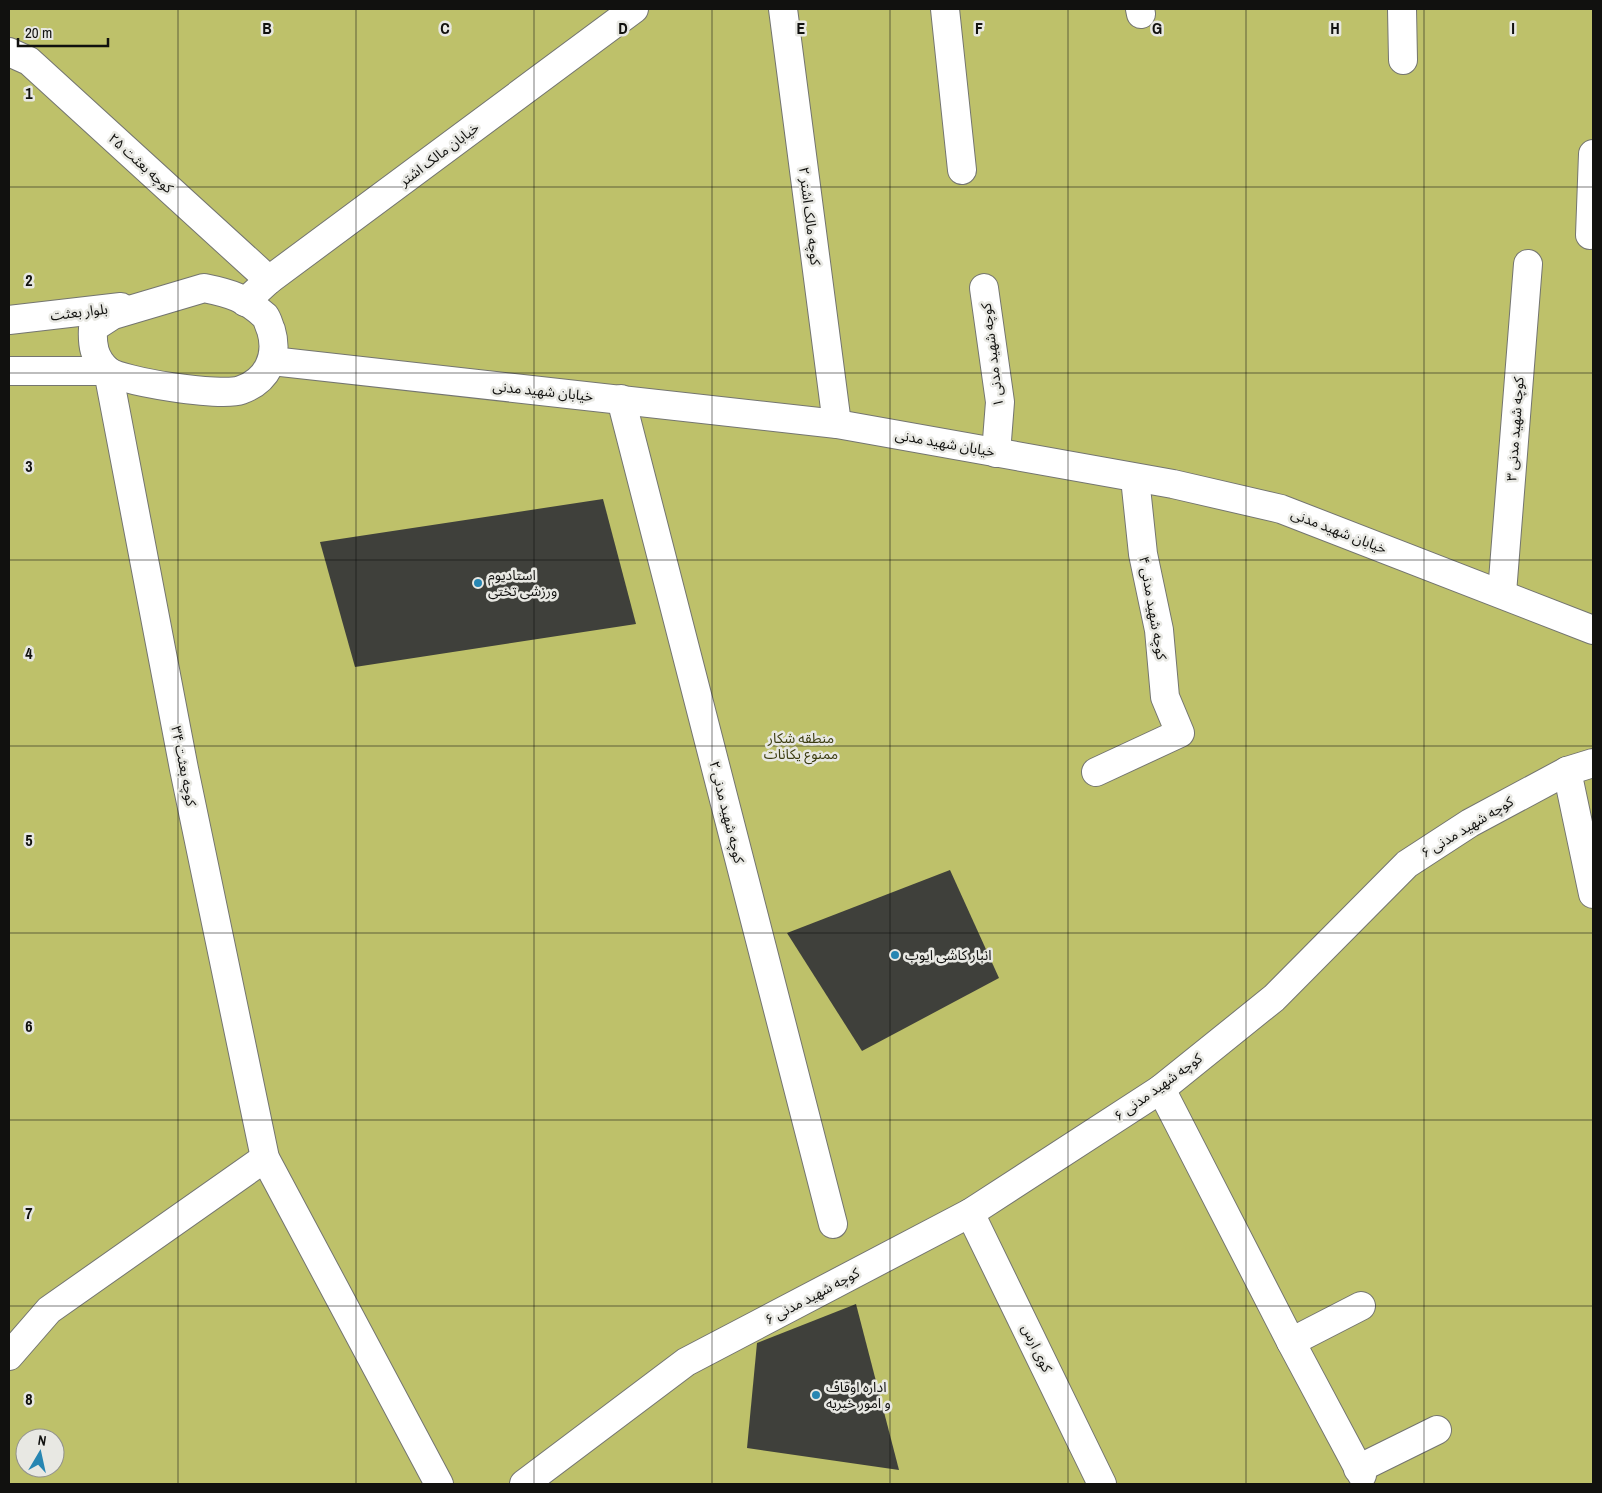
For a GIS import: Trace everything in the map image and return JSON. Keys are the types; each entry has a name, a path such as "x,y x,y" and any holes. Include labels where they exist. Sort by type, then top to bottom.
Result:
{"street":[{"name":"خیابان مالک اشتر","path":"245,302 269,280 634,9"},
{"name":"کوچه مالک اشتر ۲","path":"783,9 837,424"},
{"path":"945,9 962,170"},
{"path":"1402,9 1403,60"},
{"name":"کوچه بعثت ۲۵","path":"9,52 29,61 269,280"},
{"path":"1590,235 1593,154"},
{"name":"کوچه شهید مدنی ۳","path":"1502,593 1528,264"},
{"path":"9,370 108,372 141,382 202,392 239,391 262,378 272,361 274,341 267,318 234,294 204,288 113,315 93,328 92,342 97,359 108,372"},
{"name":"کوچه شهید مدنی ۱","path":"984,288 1000,402 996,453"},
{"name":"بلوار بعثت","path":"9,320 149,304"},
{"name":"خیابان شهید مدنی","path":"272,361 837,424 1135,478 1282,509 1593,630"},
{"name":"کوچه بعثت ۳۴","path":"108,372 184,769 266,1158 439,1484"},
{"name":"کوچه شهید مدنی ۲","path":"621,399 833,1224"},
{"name":"کوچه شهید مدنی ۴","path":"1096,772 1180,733 1165,697 1159,630 1143,554 1135,478"},
{"name":"کوچه شهید مدنی ۶","path":"524,1484 686,1362 970,1213 1160,1089 1274,998 1407,864 1470,823 1567,771 1593,763"},
{"path":"1567,771 1593,894"},
{"path":"1160,1089 1290,1342 1360,1472 1437,1430"},
{"path":"9,1356 49,1310 266,1158"},
{"name":"کوی ارس","path":"970,1213 1102,1484"},
{"path":"1290,1342 1361,1306"}],"green space":[{"name":"منطقه شکار ممنوع یکانات","path":"9,9 1593,9 1593,1484 9,1484"}],"building":[{"name":"استادیوم ورزشی تختی","path":"603,499 636,624 355,667 320,542"},
{"name":"انبار کاشی ایوب","path":"950,870 999,978 862,1051 787,933"},
{"name":"اداره اوقاف و امور خیریه","path":"856,1304 899,1470 747,1448 757,1343"}],"place":[{"name":"استادیوم ورزشی تختی","path":"478,583"},
{"name":"انبار کاشی ایوب","path":"895,955"},
{"name":"اداره اوقاف و امور خیریه","path":"816,1395"}]}
